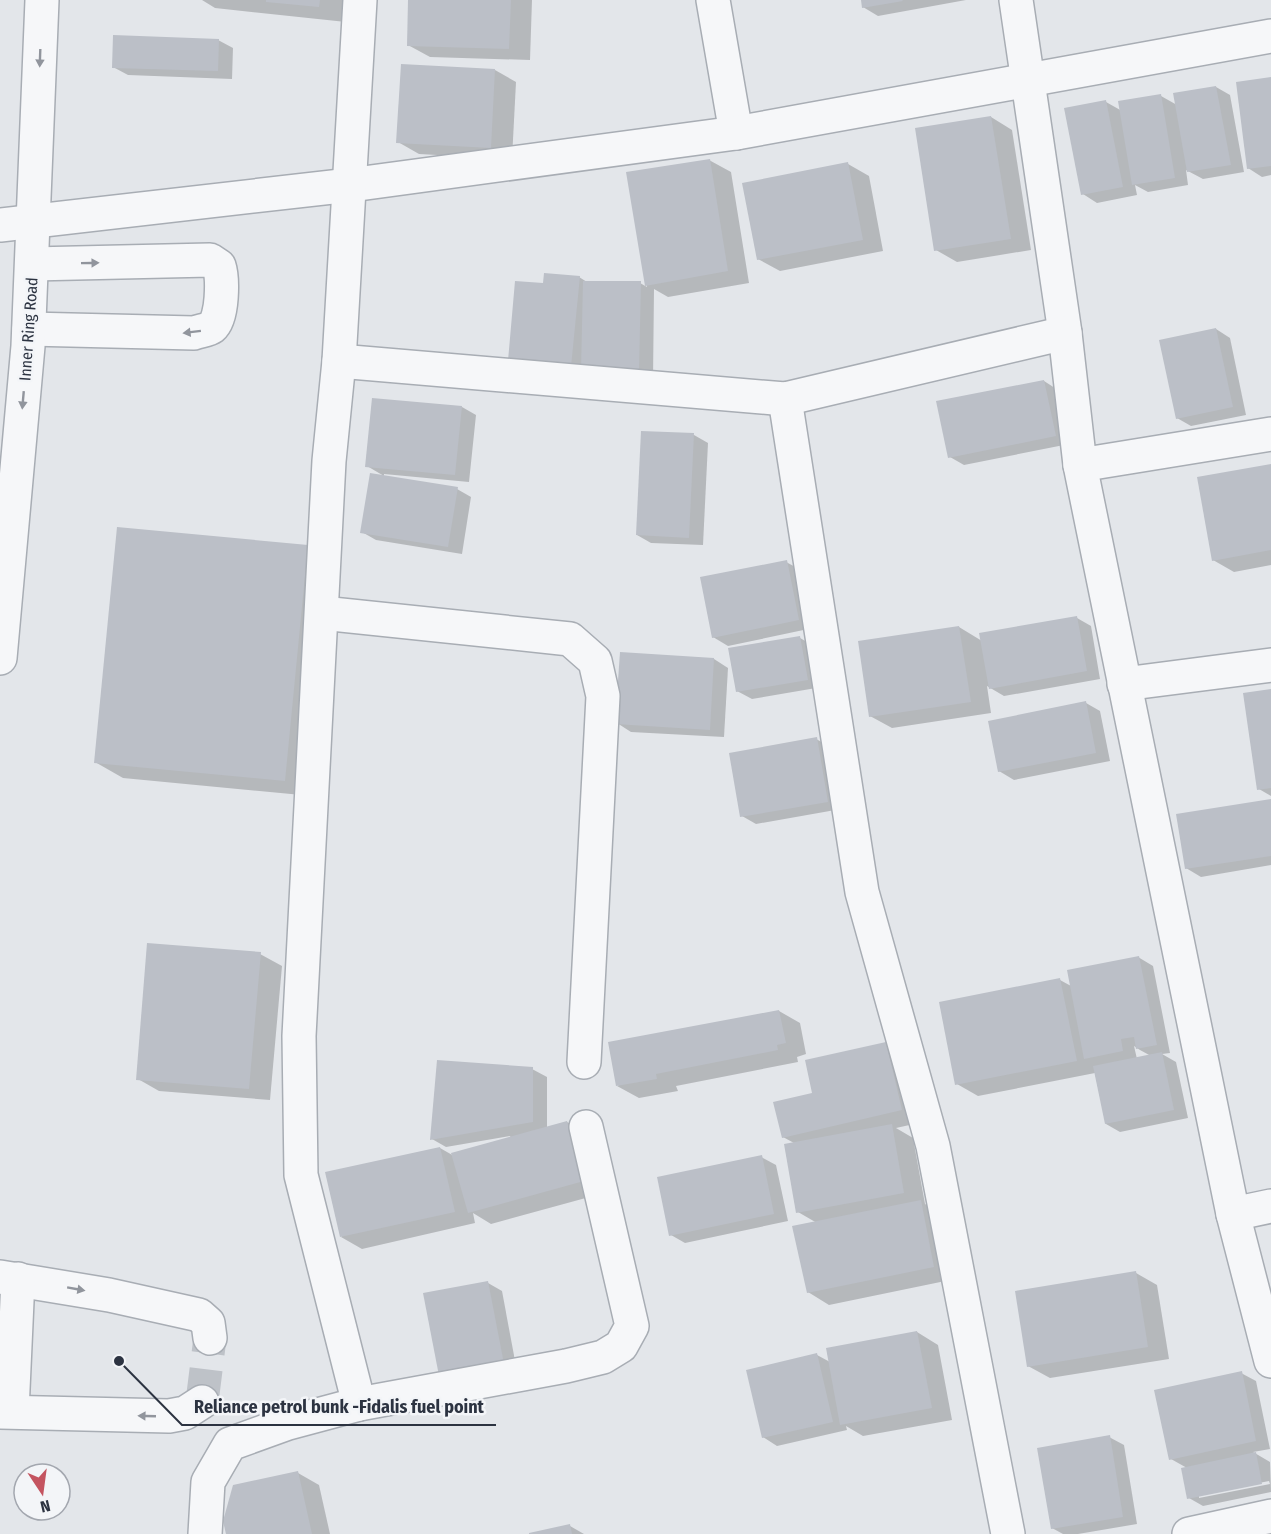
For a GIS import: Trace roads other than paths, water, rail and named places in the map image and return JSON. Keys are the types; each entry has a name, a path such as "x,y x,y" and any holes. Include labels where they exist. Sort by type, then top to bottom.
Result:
{"street":[{"name":"Inner Ring Road","path":"0,658 29,329 42,0"},
{"path":"358,1404 301,1175 299,1036 329,461 339,361 360,0"},
{"path":"713,0 736,134"},
{"path":"1016,0 1065,333 1080,465 1233,1214 1271,1361"},
{"path":"0,225 350,185 736,134 1271,36"},
{"path":"29,329 194,333 212,327 219,318 222,275 219,266 210,260 32,264"},
{"path":"339,361 785,399 1065,333"},
{"path":"785,399 862,892 933,1146 1008,1534"},
{"path":"1080,465 1271,434"},
{"path":"322,613 570,639 595,661 603,696 584,1062"},
{"path":"1124,684 1271,665"},
{"path":"205,1534 208,1482 230,1444 288,1423 358,1404 566,1366 603,1357 621,1346 632,1326 586,1127"},
{"path":"1233,1214 1271,1206"},
{"path":"202,1402 185,1413 169,1416 6,1411 9,1278 109,1295 199,1315 208,1323 210,1338"},
{"path":"1189,1534 1271,1516"}],"tunnel":[{"path":"202,1402 210,1338"}],"place":[{"name":"Reliance petrol bunk -Fidalis fuel point","path":"119,1361"}]}
